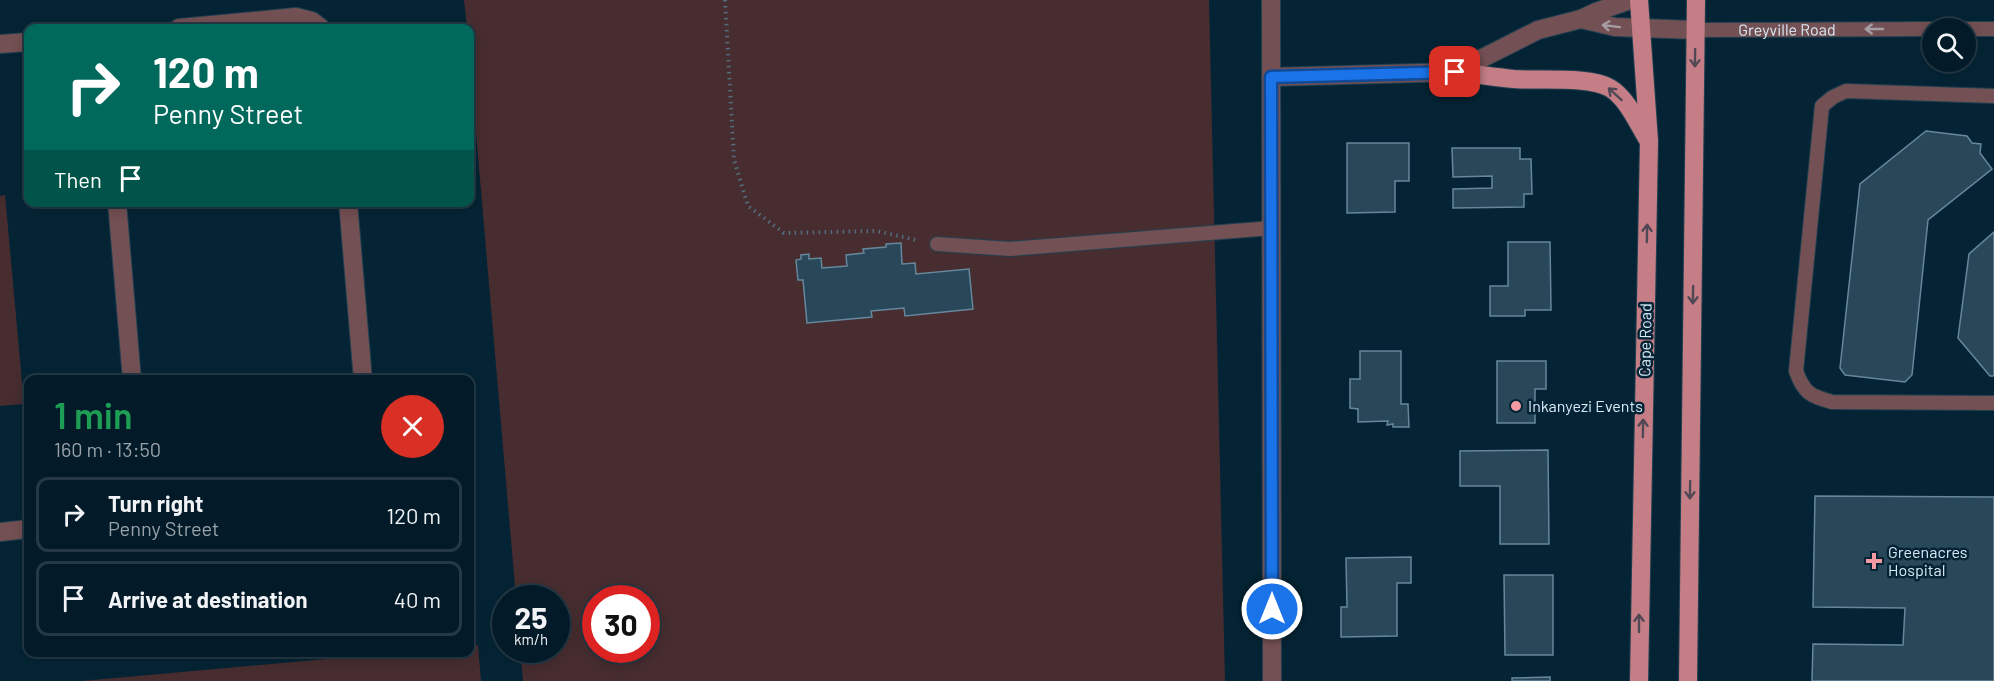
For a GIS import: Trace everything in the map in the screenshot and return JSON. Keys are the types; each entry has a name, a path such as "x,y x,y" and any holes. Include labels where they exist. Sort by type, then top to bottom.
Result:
{"main road":[{"name":"Cape Road","path":"1639,0 1649,141 1639,681"},
{"path":"1688,681 1696,0"},
{"path":"1455,72 1515,79 1600,84 1611,89 1622,99 1649,141"}],"street":[{"path":"1271,0 1272,681"},
{"path":"1271,77 1455,72 1538,30 1581,19 1630,0"},
{"path":"222,24 296,17 316,24"},
{"name":"Greyville Road","path":"1581,19 1615,27 1695,30"},
{"path":"0,44 24,42"},
{"path":"117,207 132,375"},
{"path":"348,207 363,375"},
{"path":"0,532 24,529"}],"lane":[{"name":"Greyville Road","path":"1695,30 1922,29"},
{"path":"1976,29 1994,29"},
{"path":"1994,96 1846,91 1833,97 1822,106 1796,371 1801,385 1808,393 1815,398 1832,402 1994,403"},
{"path":"937,244 1010,249 1272,228"}],"path":[{"path":"725,0 734,160 748,206 784,233 877,231 937,244"}],"shaded area":[{"path":"464,0 1209,0 1225,681 523,681 521,663 570,663 570,585 515,585 474,110 474,24 467,24"},
{"path":"5,195 24,404 0,406 0,196"},
{"path":"478,645 481,681 82,681 349,657 474,657 474,646"}],"building":[{"path":"1926,131 1967,136 1972,143 1981,144 1980,153 1992,169 1928,220 1912,375 1905,382 1845,375 1840,368 1860,184"},
{"path":"1347,143 1409,143 1409,181 1395,181 1395,212 1347,213"},
{"path":"1452,148 1520,148 1520,159 1531,159 1532,194 1524,194 1524,207 1453,208 1453,189 1492,188 1492,176 1453,177"},
{"path":"1994,232 1994,376 1990,376 1958,338 1969,254"},
{"path":"1508,242 1550,242 1551,310 1525,310 1525,316 1490,316 1490,286 1508,286"},
{"path":"901,243 902,264 915,263 916,274 969,269 973,309 905,316 904,308 871,311 872,317 807,323 803,280 798,280 796,260 801,259 801,255 809,254 809,259 821,258 822,268 847,266 846,255 864,253 863,249"},
{"path":"1360,351 1401,351 1401,404 1408,404 1409,427 1393,427 1393,424 1387,425 1388,421 1358,422 1358,409 1350,408 1350,379 1360,379"},
{"name":"Inkanyezi Events","path":"1497,361 1546,361 1546,389 1535,389 1535,423 1497,423"},
{"path":"1548,450 1549,544 1500,544 1500,486 1460,486 1460,451"},
{"path":"1815,496 1994,497 1994,681 1812,681 1813,644 1903,645 1905,608 1813,607"},
{"path":"1411,557 1411,583 1397,583 1397,636 1341,637 1341,607 1347,607 1346,558"},
{"path":"1504,575 1553,575 1553,655 1505,655"},
{"path":"1550,677 1550,681 1512,681 1512,678"}],"place":[{"name":"Inkanyezi Events","path":"1516,406"},
{"name":"Greenacres Hospital","path":"1874,561"}],"route":[{"path":"1272,609 1271,77 1455,72"}]}
